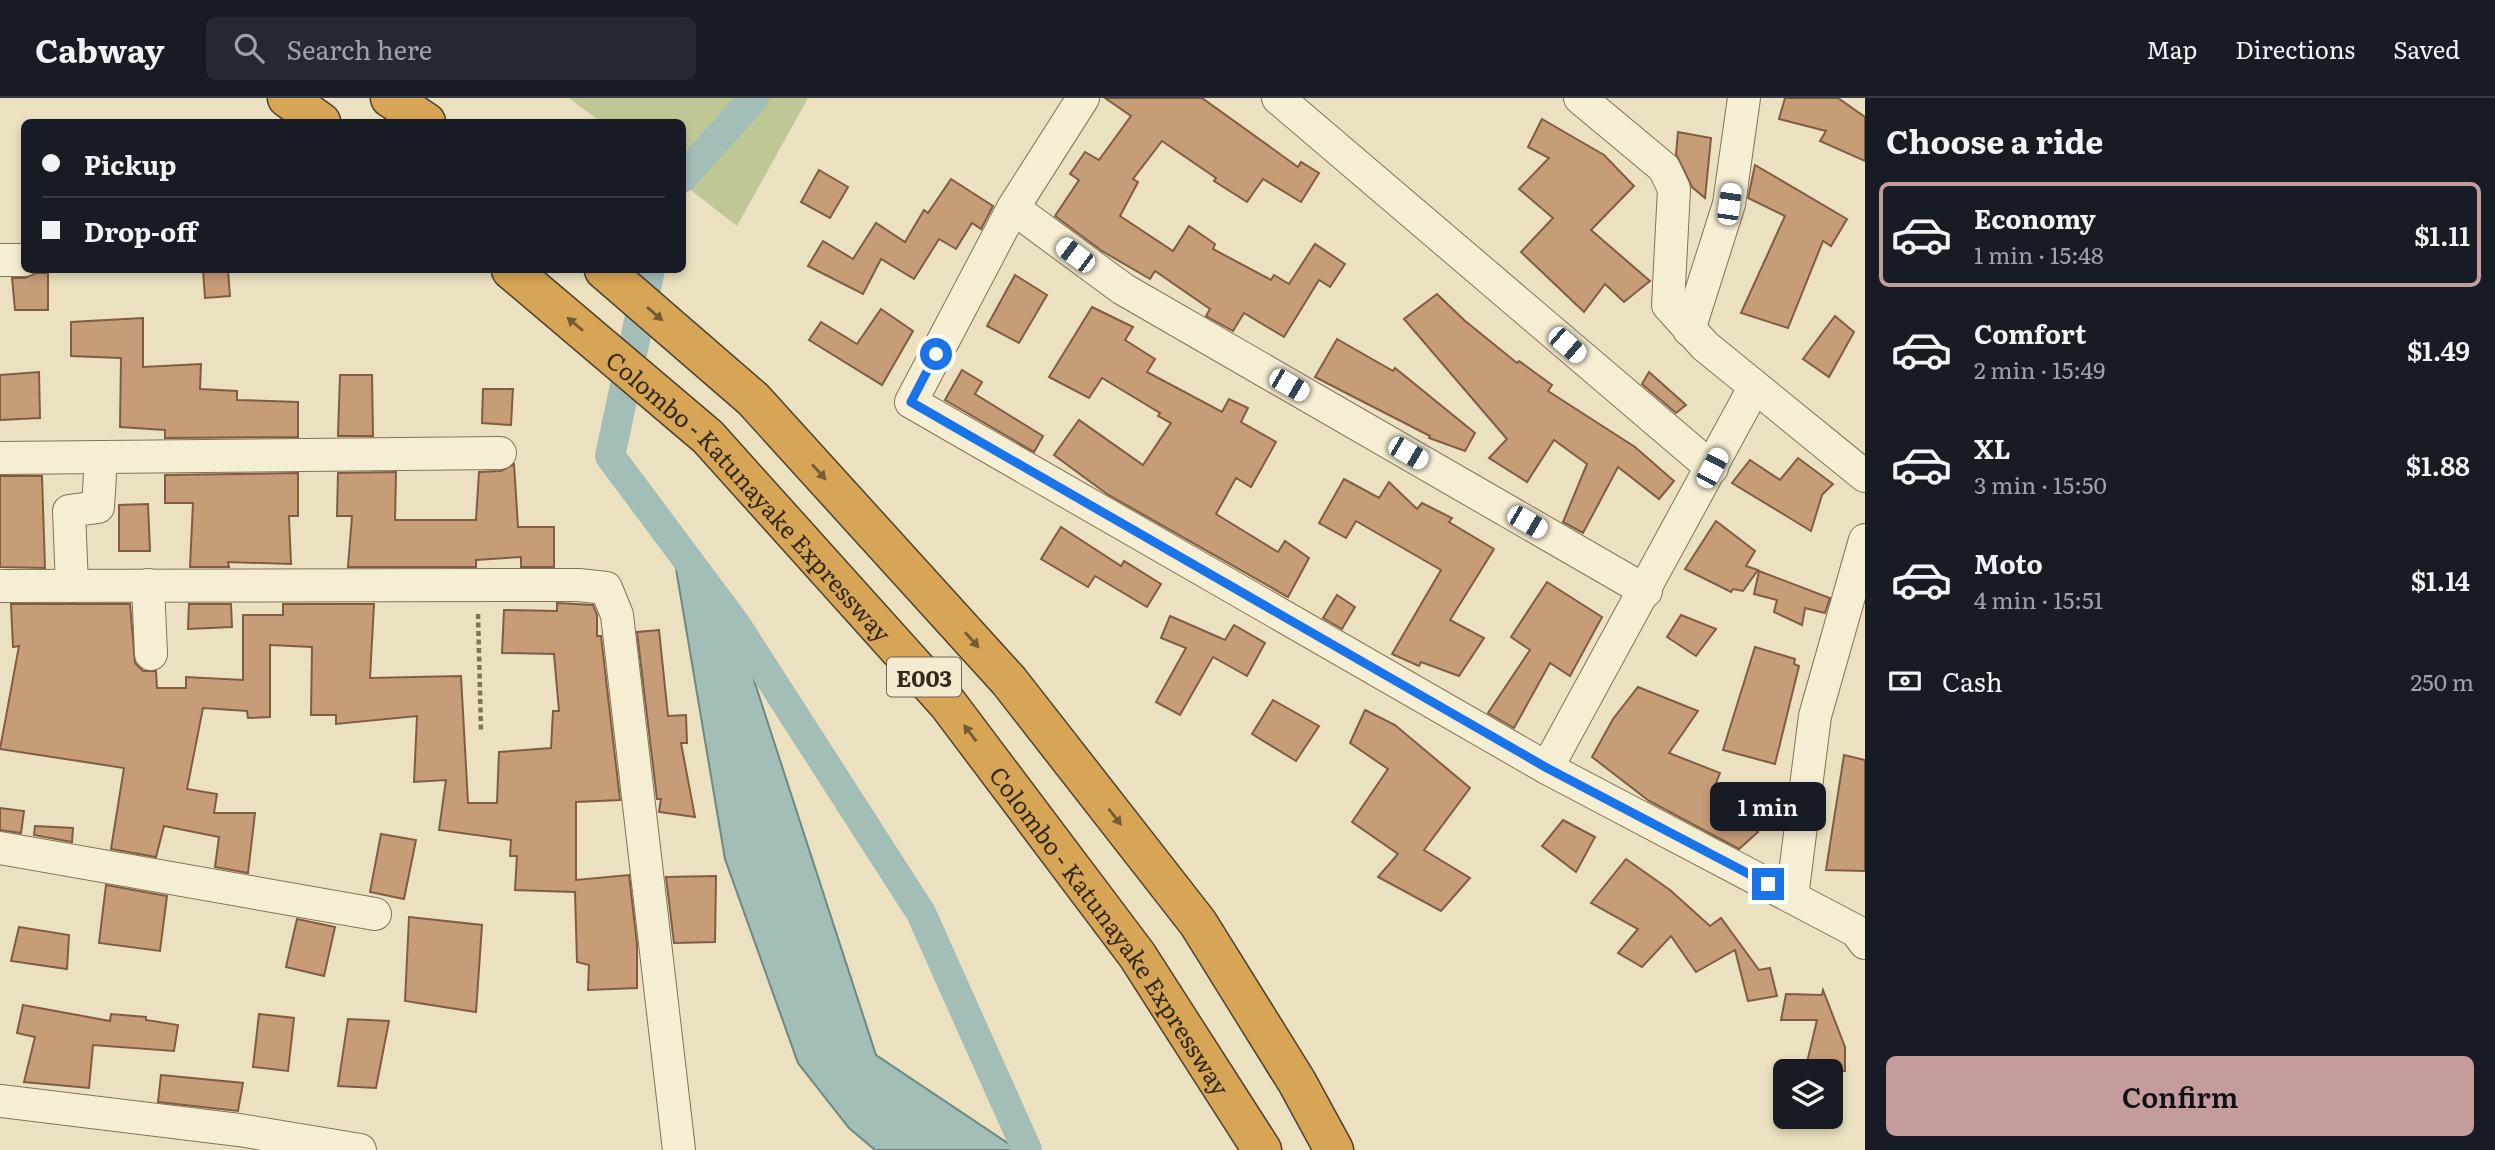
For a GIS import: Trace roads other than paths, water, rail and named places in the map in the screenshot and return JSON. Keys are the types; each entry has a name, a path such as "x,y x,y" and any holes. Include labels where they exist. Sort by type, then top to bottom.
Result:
{"highway":[{"path":"287,98 317,119"},
{"path":"390,98 422,119"},
{"name":"Colombo - Katunayake Expressway","path":"515,273 708,437 948,704 1136,955 1262,1150"},
{"name":"E003","path":"607,273 753,399 1009,681 1198,923 1297,1082 1334,1150"}],"street":[{"path":"1083,98 1013,208 911,402 1547,768 1862,936"},
{"path":"1278,98 1712,468"},
{"path":"1580,98 1617,111 1664,168 1674,189 1668,305 1689,330 1754,388 1865,476"},
{"path":"1689,330 1729,204 1744,98"},
{"path":"1013,208 1123,289 1646,591"},
{"path":"0,260 21,260"},
{"path":"1547,768 1646,591 1754,388"},
{"path":"0,458 500,453"},
{"path":"72,586 69,511 98,508 101,457"},
{"path":"1793,897 1815,716 1865,540"},
{"path":"148,585 151,654"},
{"path":"0,586 477,585 606,588 617,615 679,1150"},
{"path":"0,848 375,914"},
{"path":"0,1101 239,1130 360,1150"}],"water":[{"path":"674,557 736,625 876,1055 1018,1150 875,1150 849,1128 798,1063 725,859"}],"waterway":[{"path":"686,174 754,98"},
{"path":"649,273 610,456 736,625 921,913 1027,1150"}]}
